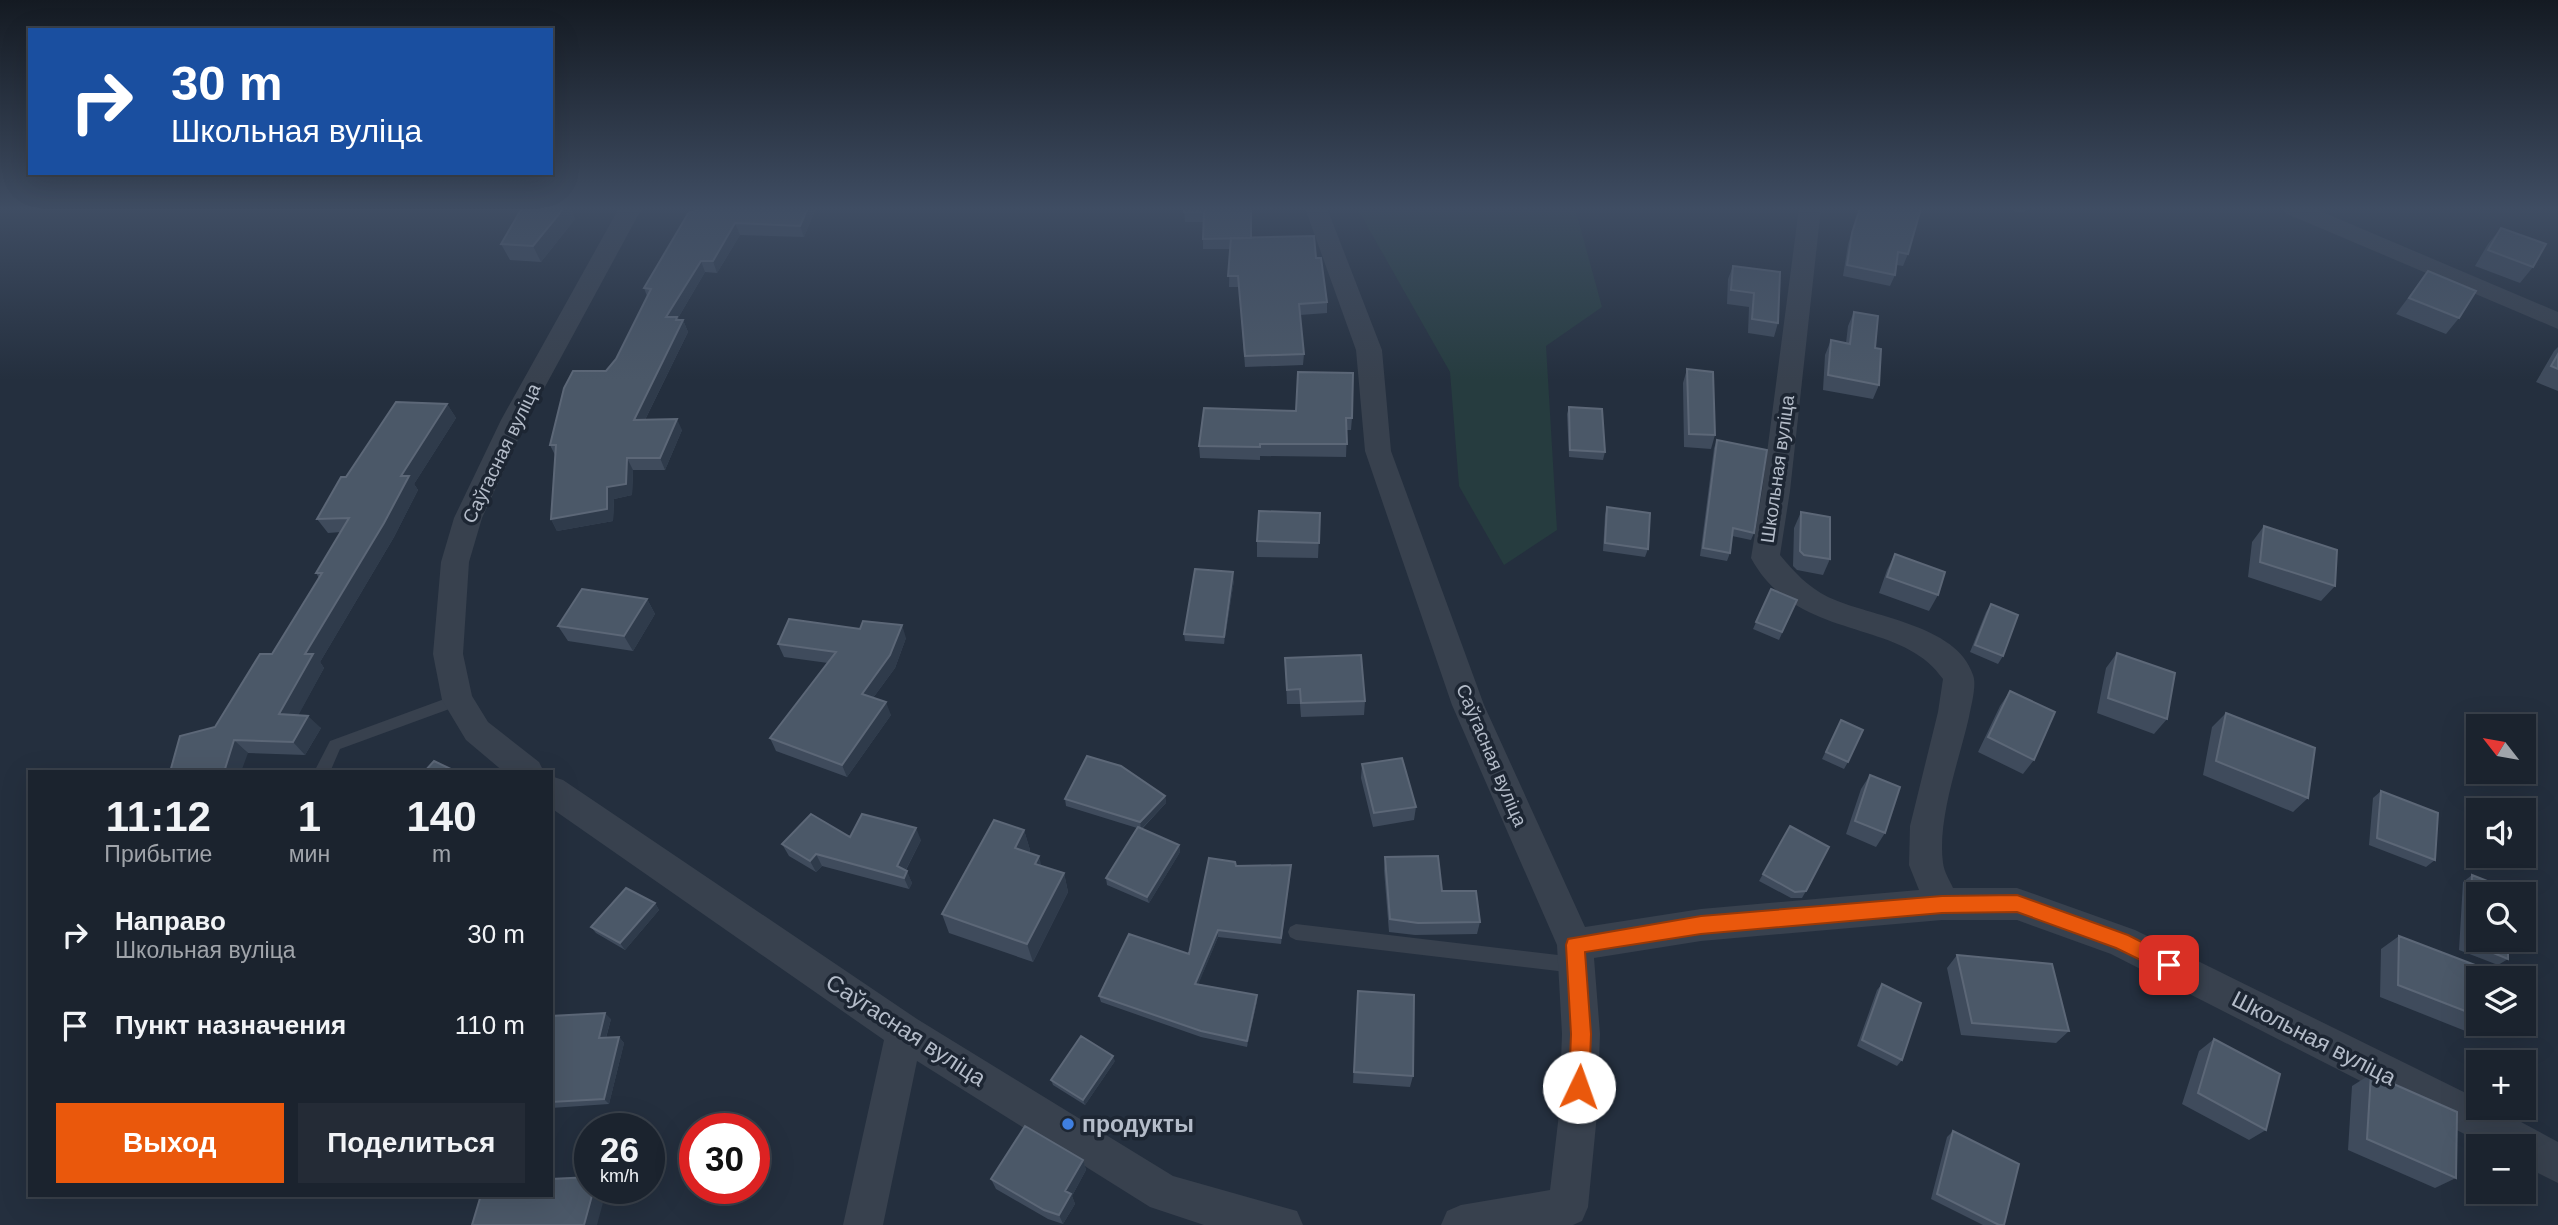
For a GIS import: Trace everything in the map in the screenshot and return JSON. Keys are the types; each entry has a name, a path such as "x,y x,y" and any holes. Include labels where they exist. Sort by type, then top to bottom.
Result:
{"street":[{"name":"Саўгасная вуліца","path":"526,770 477,731 458,700 448,654 455,562 468,518 514,420 599,265"},
{"name":"Саўгасная вуліца","path":"1337,265 1369,350 1378,451 1468,705 1576,955 1581,1034 1578,1114 1567,1216 1461,1225"},
{"name":"Школьная вуліца","path":"1803,265 1776,491 1765,558 1791,588 1817,605 1906,636 1943,654 1959,677 1954,712 1927,826 1926,865 1942,904"},
{"path":"2427,265 2558,321"},
{"name":"Саўгасная вуліца","path":"553,791 904,1032 1164,1193 1256,1221 1283,1225"},
{"name":"Школьная вуліца","path":"1576,955 1701,925 1942,904 2017,904 2122,942 2475,1118 2558,1163"},
{"path":"863,1225 904,1032"}],"lane":[{"path":"322,770 335,745 458,700"},
{"path":"1296,932 1576,955"}],"green space":[{"path":"1389,265 1591,265 1602,307 1546,346 1557,530 1504,565 1459,486 1450,372"}],"building":[{"path":"658,265 698,265 666,317 683,320 634,420 677,419 660,458 627,458 626,484 607,487 607,509 551,519 556,445 550,445 564,388 573,371 606,371 616,359 651,289 644,288"},
{"path":"1229,265 1322,265 1327,302 1299,304 1304,354 1245,356 1238,276 1228,276"},
{"path":"1848,265 1896,265 1895,275"},
{"path":"1733,266 1780,272 1778,323 1752,319 1754,293 1731,290"},
{"path":"2428,271 2476,291 2459,318 2409,298"},
{"path":"1854,312 1878,316 1875,348 1881,349 1879,385 1828,375 1831,340 1850,344"},
{"path":"2558,354 2558,369 2551,366"},
{"path":"1687,369 1713,372 1715,435 1689,434"},
{"path":"1298,372 1353,373 1352,418 1346,418 1347,444 1199,446 1204,408 1296,411"},
{"path":"396,402 447,404 401,476 409,476 384,523 305,654 313,654 279,714 308,716 293,742 234,740 225,770 171,770 180,736 215,727 260,654 272,654 322,573 316,573 349,518 317,519 341,477 346,477"},
{"path":"1569,407 1602,409 1605,452 1570,450"},
{"path":"1717,440 1767,450 1754,533 1733,528 1730,553 1703,548"},
{"path":"1607,507 1650,513 1648,549 1605,543"},
{"path":"1259,511 1320,513 1319,543 1257,541"},
{"path":"1801,512 1830,517 1830,559 1804,555 1800,551"},
{"path":"2264,526 2337,550 2335,586 2260,562"},
{"path":"1895,554 1945,572 1938,595 1887,577"},
{"path":"1195,569 1233,572 1224,637 1184,634"},
{"path":"582,589 647,599 624,636 558,626"},
{"path":"1771,589 1797,600 1782,632 1756,622"},
{"path":"1991,604 2018,615 2003,656 1975,645"},
{"path":"789,619 860,629 863,621 902,625 890,655 862,694 886,702 842,765 770,738 836,652 778,644"},
{"path":"2117,653 2175,673 2167,719 2108,698"},
{"path":"1361,655 1365,701 1301,703 1300,689 1287,690 1285,658"},
{"path":"2010,691 2055,712 2034,760 1988,737"},
{"path":"2226,713 2315,748 2308,798 2216,761"},
{"path":"1841,720 1863,730 1848,762 1826,752"},
{"path":"1087,756 1121,766 1165,796 1140,822 1065,799"},
{"path":"1402,758 1416,807 1374,813 1362,764"},
{"path":"434,761 453,770 426,770"},
{"path":"1870,775 1900,787 1885,833 1855,821"},
{"path":"2381,791 2438,813 2435,860 2377,838"},
{"path":"811,814 850,837 862,814 916,828 897,866 907,871 904,878 816,854 810,861 782,844"},
{"path":"994,820 1024,830 1015,848 1039,856 1035,864 1064,873 1027,944 942,914"},
{"path":"1790,826 1829,847 1806,891 1795,892 1763,874"},
{"path":"1138,827 1179,845 1147,897 1106,878"},
{"path":"1438,856 1442,891 1476,891 1480,922 1418,923 1390,919 1385,857"},
{"path":"1209,858 1235,862 1236,866 1291,865 1281,938 1218,930 1195,984 1257,995 1247,1041 1201,1031 1099,996 1129,934 1189,954"},
{"path":"2472,875 2490,882 2472,882"},
{"path":"626,888 655,903 620,943 591,927"},
{"path":"2399,936 2478,966 2466,966 2466,1011 2398,985"},
{"path":"2491,952 2508,952 2508,959"},
{"path":"1957,955 2052,964 2069,1031 1972,1023"},
{"path":"1882,984 1921,1003 1902,1060 1862,1040"},
{"path":"1358,991 1414,995 1413,1076 1354,1072"},
{"path":"605,1013 599,1038 619,1037 604,1099 553,1102 553,1016"},
{"path":"1081,1036 1113,1056 1083,1100 1051,1080"},
{"path":"2214,1039 2280,1074 2266,1130 2198,1093"},
{"path":"2371,1074 2457,1112 2456,1178 2367,1139"},
{"path":"1025,1126 1083,1160 1065,1191 1071,1194 1059,1215 1044,1210 991,1179"},
{"path":"1953,1131 2019,1164 2004,1225 1937,1194"},
{"path":"574,1178 574,1204 590,1204 584,1225 472,1225 480,1197 553,1197 553,1179"}],"place":[{"name":"продукты","path":"1068,1124"}],"route":[{"path":"1579,1087 1581,1034 1575,945 1701,925 1942,904 2017,904 2122,942 2169,965"}]}
